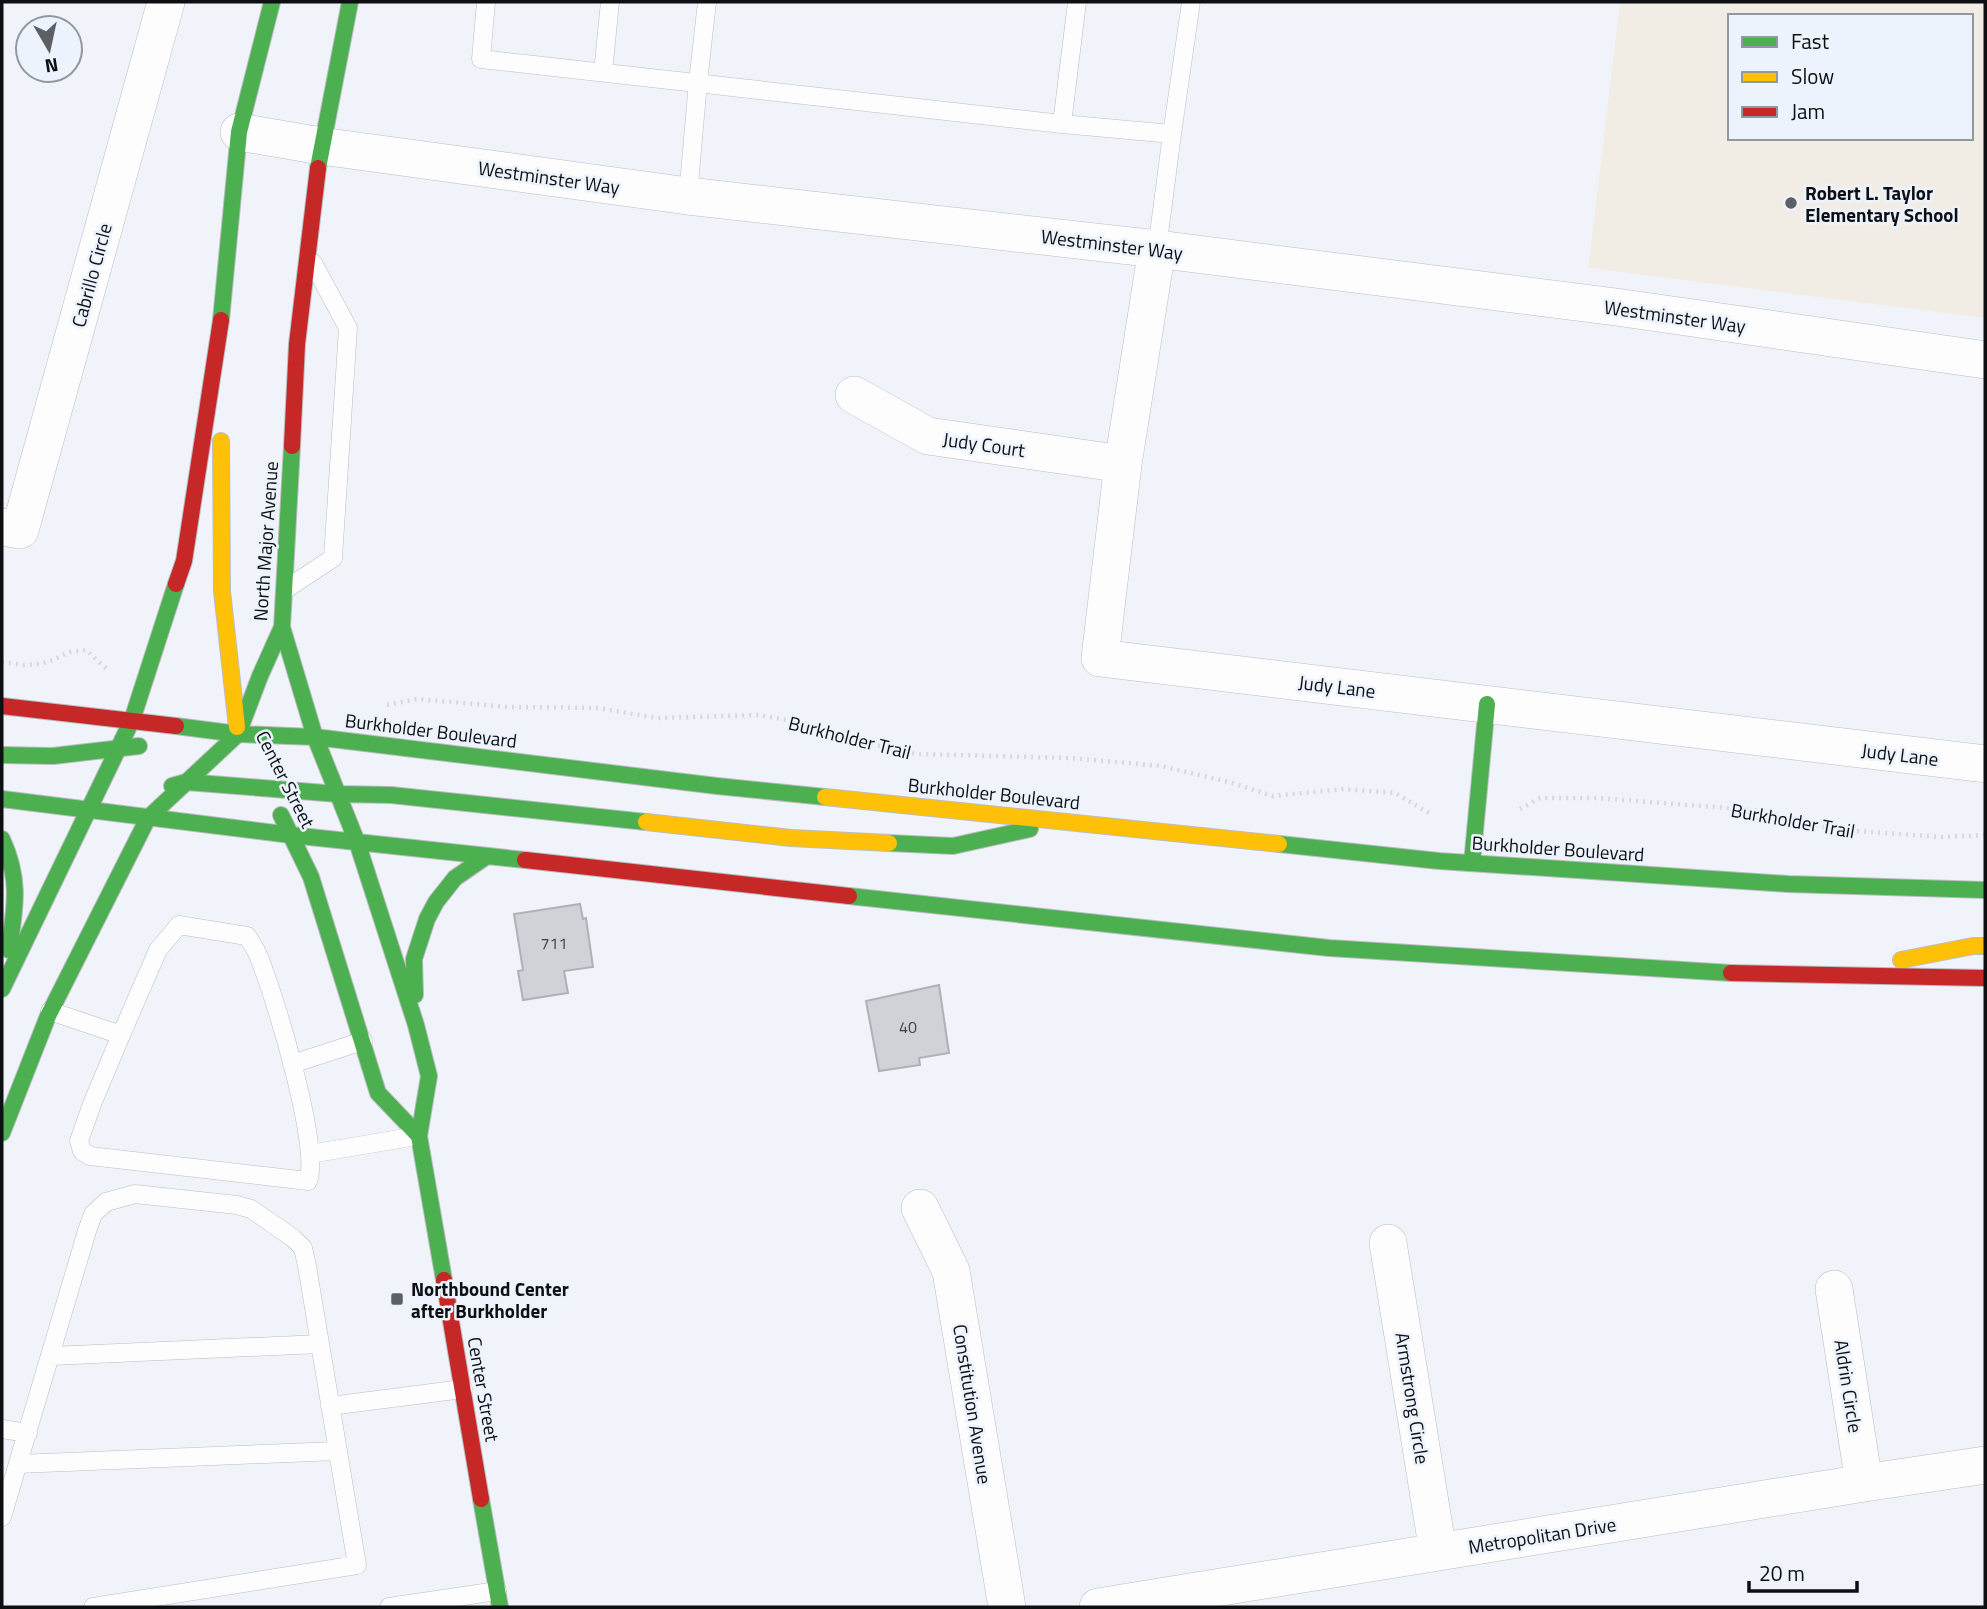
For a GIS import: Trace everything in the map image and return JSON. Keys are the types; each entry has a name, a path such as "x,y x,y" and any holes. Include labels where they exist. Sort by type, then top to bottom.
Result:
{"main road":[{"path":"4,984 132,720 184,561 220,329 239,132 272,2"},
{"name":"North Major Avenue","path":"2,1133 50,1011 148,818 238,734 282,626 297,344 307,252 321,146 350,2"},
{"name":"Center Street","path":"220,329 222,591 238,734 250,755"},
{"name":"Center Street","path":"282,626 315,737 357,842 416,1025 429,1076 419,1136 499,1599"},
{"path":"1472,863 1487,704"},
{"name":"Burkholder Boulevard","path":"2,706 238,734 315,737 717,786 1472,863 1788,884 1985,890"},
{"path":"2,755 75,755 238,734"},
{"path":"149,793 186,782 264,782 338,794 391,795 791,838 953,846 1063,822"},
{"name":"Center Street","path":"264,782 311,877 378,1093 419,1136"},
{"path":"2,799 291,835 1329,948 1737,973 1985,978"},
{"path":"89,811 125,800"},
{"path":"2,839 11,859 16,898 4,984"},
{"path":"416,1025 414,959 427,919 436,902 455,878 486,856"},
{"path":"1830,974 1973,946 1985,946"}],"street":[{"name":"Cabrillo Circle","path":"2,527 20,530 166,2"},
{"name":"Westminster Way","path":"239,132 321,146 688,196 1157,249 1616,307 1985,360"},
{"name":"Judy Lane","path":"1157,249 1123,464 1100,658 1985,764"},
{"name":"Judy Court","path":"854,396 928,436 1123,464"},
{"name":"Constitution Avenue","path":"920,1208 951,1270 1007,1607"},
{"name":"Armstrong Circle","path":"1388,1243 1438,1552"},
{"name":"Aldrin Circle","path":"1833,1289 1864,1483"},
{"name":"Metropolitan Drive","path":"1098,1607 1985,1465"}],"lane":[{"path":"486,2 481,59 1172,134"},
{"path":"603,72 610,2"},
{"path":"688,196 707,2"},
{"path":"1062,124 1077,2"},
{"path":"1157,249 1191,2"},
{"path":"283,592 333,558 348,328 307,252"},
{"path":"179,925 247,936 257,953 277,1009 292,1064 310,1154 311,1174 308,1181 90,1156 82,1151 79,1141 121,1035 158,950 179,925"},
{"path":"50,1011 121,1035"},
{"path":"292,1064 363,1041"},
{"path":"310,1154 419,1136"},
{"path":"2,1517 93,1214 106,1202 135,1194 237,1205 251,1209 293,1238 303,1248 356,1566 93,1607"},
{"path":"51,1356 320,1344"},
{"path":"330,1406 463,1389"},
{"path":"2,1429 28,1433"},
{"path":"18,1464 337,1451"},
{"path":"388,1607 499,1599"}],"path":[{"path":"2,662 40,664 69,652 86,650 111,673"},
{"name":"Burkholder Trail","path":"377,707 417,699 508,707 597,708 657,718 759,715 803,723 862,742 917,754 1070,758 1161,766 1273,796 1344,789 1395,793 1429,813"},
{"name":"Burkholder Trail","path":"1520,810 1540,798 1598,798 1765,811 1830,829 1941,837 1985,835"}],"shaded area":[{"name":"Robert L. Taylor Elementary School","path":"1620,2 1985,2 1985,318 1588,268"}],"building":[{"path":"580,904 583,919 586,918 593,967 564,971 568,993 523,1000 518,971 523,970 514,914"},
{"path":"939,985 949,1053 919,1058 920,1065 879,1071 866,1001"}],"traffic: fast":[{"path":"221,320 239,132 272,2"},
{"path":"318,168 350,2"},
{"path":"2,1133 48,1016 148,818 238,734 282,627 292,446"},
{"path":"2,989 132,720 176,584"},
{"path":"282,627 315,737 357,842 416,1025 429,1076 419,1136 444,1280"},
{"path":"1472,863 1487,704"},
{"path":"176,726 238,734 315,737 825,797"},
{"path":"2,755 53,756 139,746"},
{"path":"172,786 186,782 338,794 391,795 646,822"},
{"path":"2,799 291,835 525,860"},
{"path":"281,815 311,877 378,1093 419,1136"},
{"path":"889,843 953,846 1030,829"},
{"path":"2,839 12,868 15,894 9,950"},
{"path":"1279,844 1439,861 1788,884 1985,890"},
{"path":"415,995 414,959 427,919 436,902 455,878 487,856"},
{"path":"849,896 1329,948 1731,973"},
{"path":"481,1499 500,1607"}],"traffic: slow":[{"path":"221,441 222,591 237,727"},
{"path":"825,797 1279,844"},
{"path":"646,822 791,838 889,843"},
{"path":"1901,960 1985,946"}],"traffic: jam":[{"path":"292,446 297,344 318,168"},
{"path":"176,584 184,561 221,320"},
{"path":"2,706 176,726"},
{"path":"525,860 849,896"},
{"path":"1731,973 1985,978"},
{"path":"444,1280 481,1499"}],"place":[{"name":"Robert L. Taylor Elementary School","path":"1791,203"},
{"name":"Northbound Center after Burkholder","path":"397,1299"}]}
